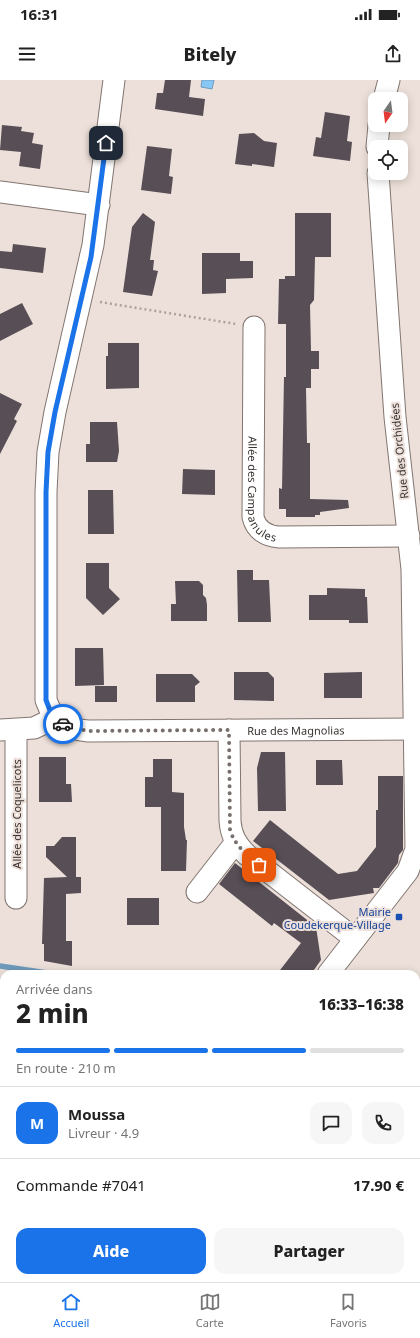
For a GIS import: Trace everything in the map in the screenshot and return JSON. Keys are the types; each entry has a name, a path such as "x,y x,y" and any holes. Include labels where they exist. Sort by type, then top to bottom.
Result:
{"street":[{"path":"8,730 34,728 55,718 46,700 46,467 52,426 92,251 114,80"},
{"path":"386,92 389,80"},
{"name":"Rue des Orchidées","path":"331,970 408,871 415,856 416,842 418,729 414,619 409,536 395,417 378,180"},
{"path":"0,192 99,205"},
{"name":"Allée des Campanules","path":"254,327 253,517 257,527 266,535 279,537 409,536"},
{"name":"Rue des Magnolias","path":"55,718 66,726 88,731 418,729"},
{"name":"Allée des Coquelicots","path":"8,730 16,898"},
{"path":"229,730 230,830 236,842 248,855 355,939"},
{"path":"197,892 236,842"}],"path":[{"path":"81,299 254,327"}],"water":[{"path":"202,80 214,80 212,89 201,87"}],"building":[{"path":"165,80 191,80 189,97 205,99 203,116 155,109 157,93 163,93"},
{"path":"325,112 350,116 347,141 352,142 350,161 313,156 316,137 321,138"},
{"path":"2,125 22,127 21,131 34,133 32,143 43,145 40,169 19,166 21,152 0,150"},
{"path":"254,133 264,141 277,143 274,167 252,164 252,166 235,164 239,134"},
{"path":"147,146 172,149 169,176 173,177 171,194 141,190"},
{"path":"143,213 155,222 150,260 154,260 153,270 158,271 152,296 123,292 132,227"},
{"path":"295,213 331,213 331,257 315,257 314,300 310,305 311,351 319,351 319,369 311,369 311,388 306,388 307,443 310,443 310,499 348,500 349,508 320,512 320,515 315,515 315,517 286,517 286,509 279,509 279,488 282,489 284,377 286,377 286,324 278,324 279,279 285,279 285,276 295,276"},
{"path":"13,244 46,248 43,273 0,268 0,251 12,252"},
{"path":"202,253 240,253 240,261 253,261 253,278 226,279 226,293 202,294"},
{"path":"22,303 33,324 0,341 0,314"},
{"path":"108,343 139,343 139,388 106,389 106,356 108,356"},
{"path":"0,393 22,404 14,419 17,421 0,454"},
{"path":"90,422 117,422 119,451 117,462 86,462 86,444 90,444"},
{"path":"183,469 215,470 215,495 182,494"},
{"path":"88,490 113,490 114,534 88,534"},
{"path":"86,563 109,563 109,588 120,599 103,615 86,598"},
{"path":"237,570 253,570 253,580 269,580 271,622 238,622"},
{"path":"175,581 199,581 203,585 203,595 206,598 207,605 207,621 171,621 171,604 176,604"},
{"path":"327,588 365,589 365,597 367,597 368,623 349,623 349,620 309,620 309,595 327,595"},
{"path":"75,648 103,648 104,685 75,686"},
{"path":"234,672 268,672 274,678 274,701 234,700"},
{"path":"362,672 362,698 324,698 324,673"},
{"path":"156,674 192,674 200,682 195,686 195,702 156,702"},
{"path":"95,686 117,686 117,702 95,702"},
{"path":"261,752 285,752 286,811 258,811 257,768"},
{"path":"39,757 66,757 66,784 71,784 72,802 39,802"},
{"path":"153,759 172,759 172,792 184,793 184,827 187,840 186,871 161,871 161,807 145,807 145,777 153,777"},
{"path":"316,760 342,760 343,785 316,785"},
{"path":"378,776 403,776 403,850 399,855 398,863 379,888 373,888 374,893 329,900 253,841 270,820 338,874 357,871 376,847"},
{"path":"62,837 76,837 76,877 81,877 81,893 66,894 66,941 72,941 72,966 44,961 44,944 42,944 44,878 67,877 46,857 46,846 54,846"},
{"path":"235,863 316,927 321,960 314,970 280,970 301,943 274,923 272,926 219,884"},
{"path":"127,898 159,898 159,925 127,925"}],"waterway":[{"path":"0,966 27,970"}],"way so far":[{"path":"63,724 88,731 229,730 230,830 232,836 241,849 259,865"}],"place":[{"name":"Mairie Coudekerque-Village","path":"399,917"}],"route":[{"path":"63,724 51,713 46,700 46,467 49,440 93,245 106,143"}]}
